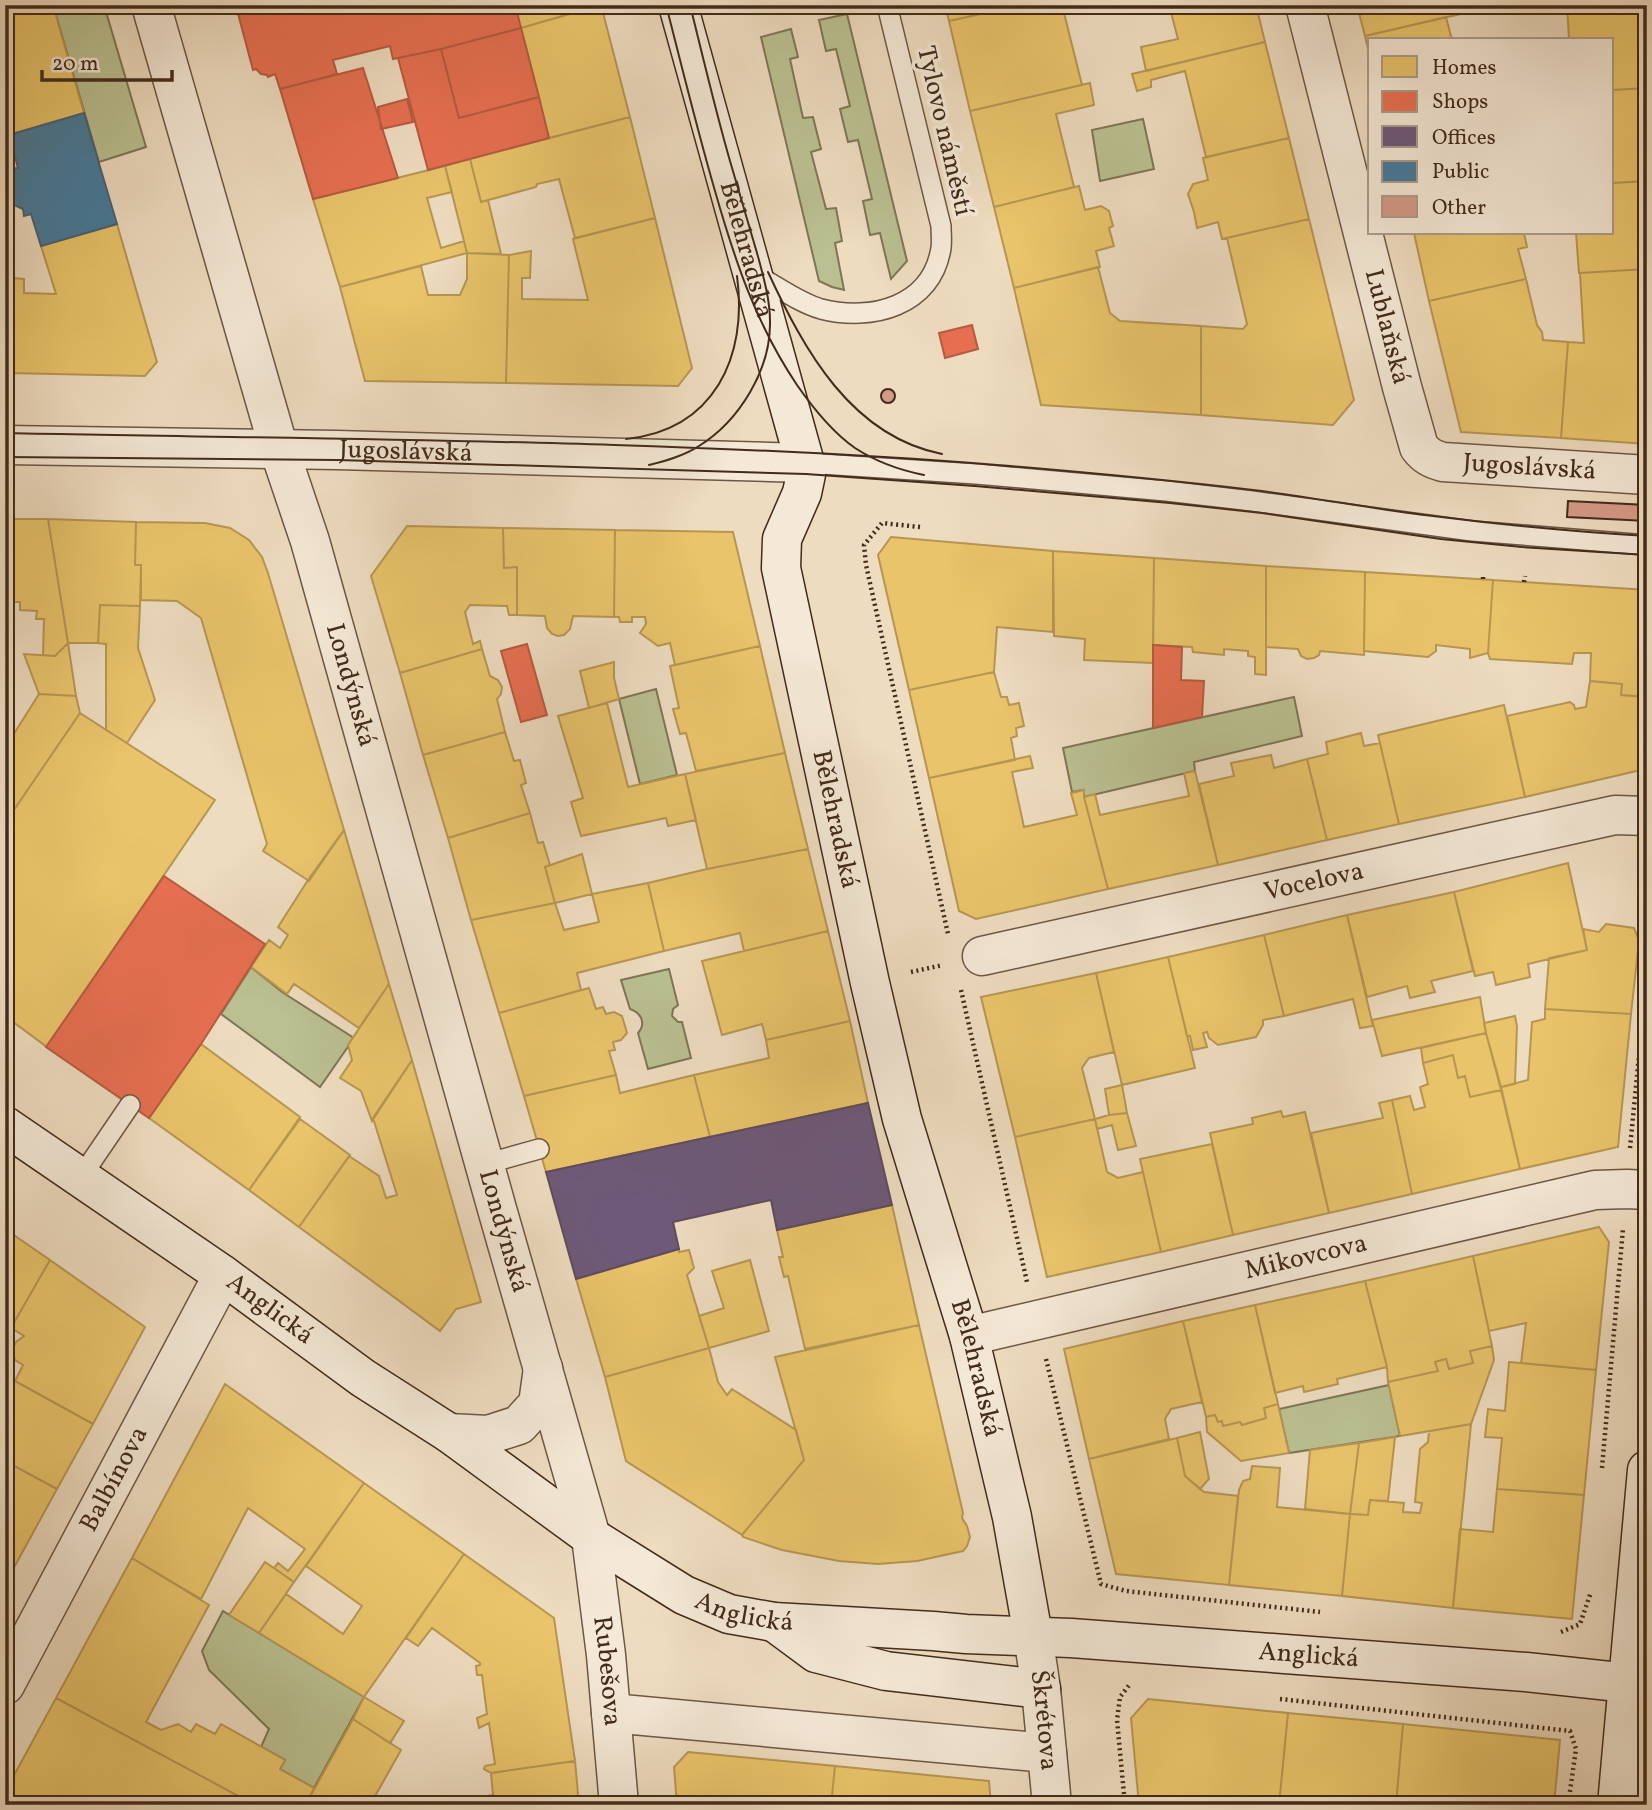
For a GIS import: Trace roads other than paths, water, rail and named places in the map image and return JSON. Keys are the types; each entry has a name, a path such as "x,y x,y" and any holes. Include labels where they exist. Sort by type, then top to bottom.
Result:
{"street":[{"name":"Londýnská","path":"151,5 279,449 310,541 591,1537"},
{"name":"Bělehradská","path":"678,5 805,463 802,493 782,539 781,568 902,1119 969,1336 1012,1517 1033,1636"},
{"name":"Lublaňská","path":"1305,5 1419,447"},
{"name":"Jugoslávská","path":"5,445 279,449 805,463"},
{"name":"Jugoslávská","path":"1419,447 1424,454 1443,463 1647,475"},
{"name":"Vocelova","path":"968,959 1615,815 1647,816"},
{"name":"Anglická","path":"5,1126 223,1275 363,1378 449,1433 591,1537 684,1595 729,1614 774,1622 1033,1636 1525,1672 1637,1684"},
{"name":"Mikovcova","path":"969,1336 1595,1190 1637,1189"},
{"name":"Balbínova","path":"5,1685 223,1275"},
{"name":"Londýnská","path":"449,1433 488,1435 519,1425 538,1404 543,1368"},
{"path":"1616,1805 1637,1684 1647,1470"},
{"name":"Rubešova","path":"591,1537 619,1805"},
{"path":"774,1622 816,1653 886,1671 1041,1689"},
{"name":"Škrétova","path":"1033,1636 1052,1805"},
{"path":"611,1713 1047,1753"}],"lane":[{"name":"Tylovo náměstí","path":"751,273 805,303 848,313 877,311 908,300 932,276 942,246 941,226 887,5"},
{"path":"805,463 976,474 1166,491 1459,530 1647,545"},
{"path":"81,1177 130,1105"},
{"path":"485,1164 539,1149"}],"tram line":[{"path":"666,5 723,217 748,291 770,339 803,394 838,435 879,461 924,475"},
{"path":"649,465 693,450 727,423 759,375 769,339 770,313 764,278 690,5"},
{"path":"768,272 798,331 834,386 856,409 881,429 910,444 942,454"},
{"path":"626,439 656,433 682,421 703,405 719,384 730,361 737,334 737,276"},
{"path":"5,433 625,445 873,456 1157,480 1486,522 1647,536"},
{"path":"5,457 338,460 806,474 1170,503 1262,513 1441,539 1647,555"}]}
